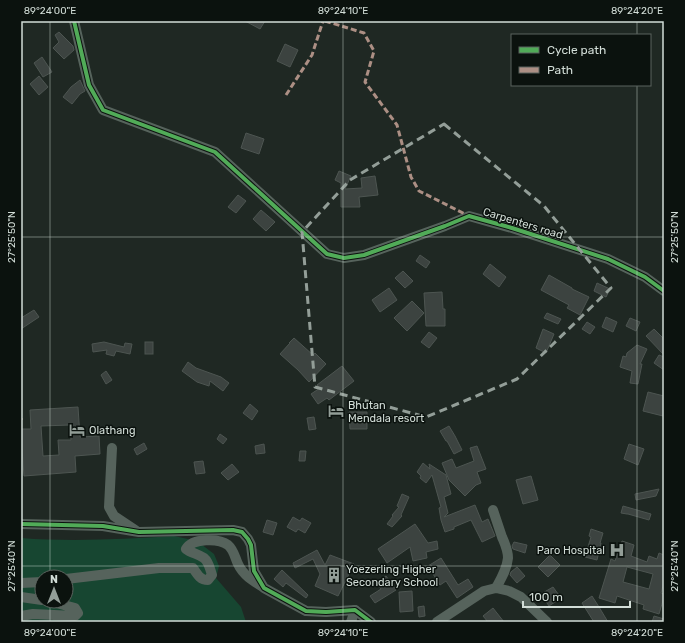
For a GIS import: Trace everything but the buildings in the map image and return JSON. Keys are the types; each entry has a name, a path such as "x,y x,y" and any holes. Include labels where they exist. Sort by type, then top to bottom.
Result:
{"street":[{"name":"Carpenters road","path":"74,21 90,85 103,110 216,152 327,254 344,258 364,255 469,216 512,228 608,259 645,277 664,291"},
{"path":"112,448 109,506 114,516 139,532"},
{"path":"493,510 508,553 506,568 496,588"},
{"path":"21,524 103,526 139,532 233,530 242,532 252,546 254,571 264,588"},
{"path":"74,578 159,568 193,568 198,576 203,580 208,580 212,575 209,565 204,558 186,549 188,545 197,541 218,541 228,545 234,554 238,565 246,575 264,588 306,611 326,612 355,610 371,622"},
{"path":"21,583 34,582"},
{"path":"437,622 484,591 496,588 509,591 521,597 546,622"},
{"path":"21,597 34,599"},
{"path":"21,616 33,614 75,616 78,613 74,608"},
{"path":"351,622 355,610"}],"highlighted area":[{"path":"444,124 544,206 611,288 517,379 426,417 315,387 302,232 350,180"}],"green space":[{"path":"174,536 197,541 214,554 219,566 216,578 241,607 246,622 21,622 21,538 78,540"}],"marked path":[{"path":"286,95 312,55 323,21"},
{"path":"325,21 364,33 374,51 365,82 397,125 411,177 419,191 469,216"}],"cycle path":[{"path":"74,21 89,85 103,110 215,152 327,254 344,258 364,255 469,216 512,228 608,259 645,277 664,291"},
{"path":"21,524 103,526 139,532 233,530 242,532 251,545 254,571 264,588 306,611 326,612 355,610 371,622"}],"place":[{"name":"Bhutan Mendala resort","path":"336,411"},
{"name":"Olathang","path":"77,430"},
{"name":"Paro Hospital","path":"617,550"},
{"name":"Yoezerling Higher Secondary School","path":"334,575"}]}
